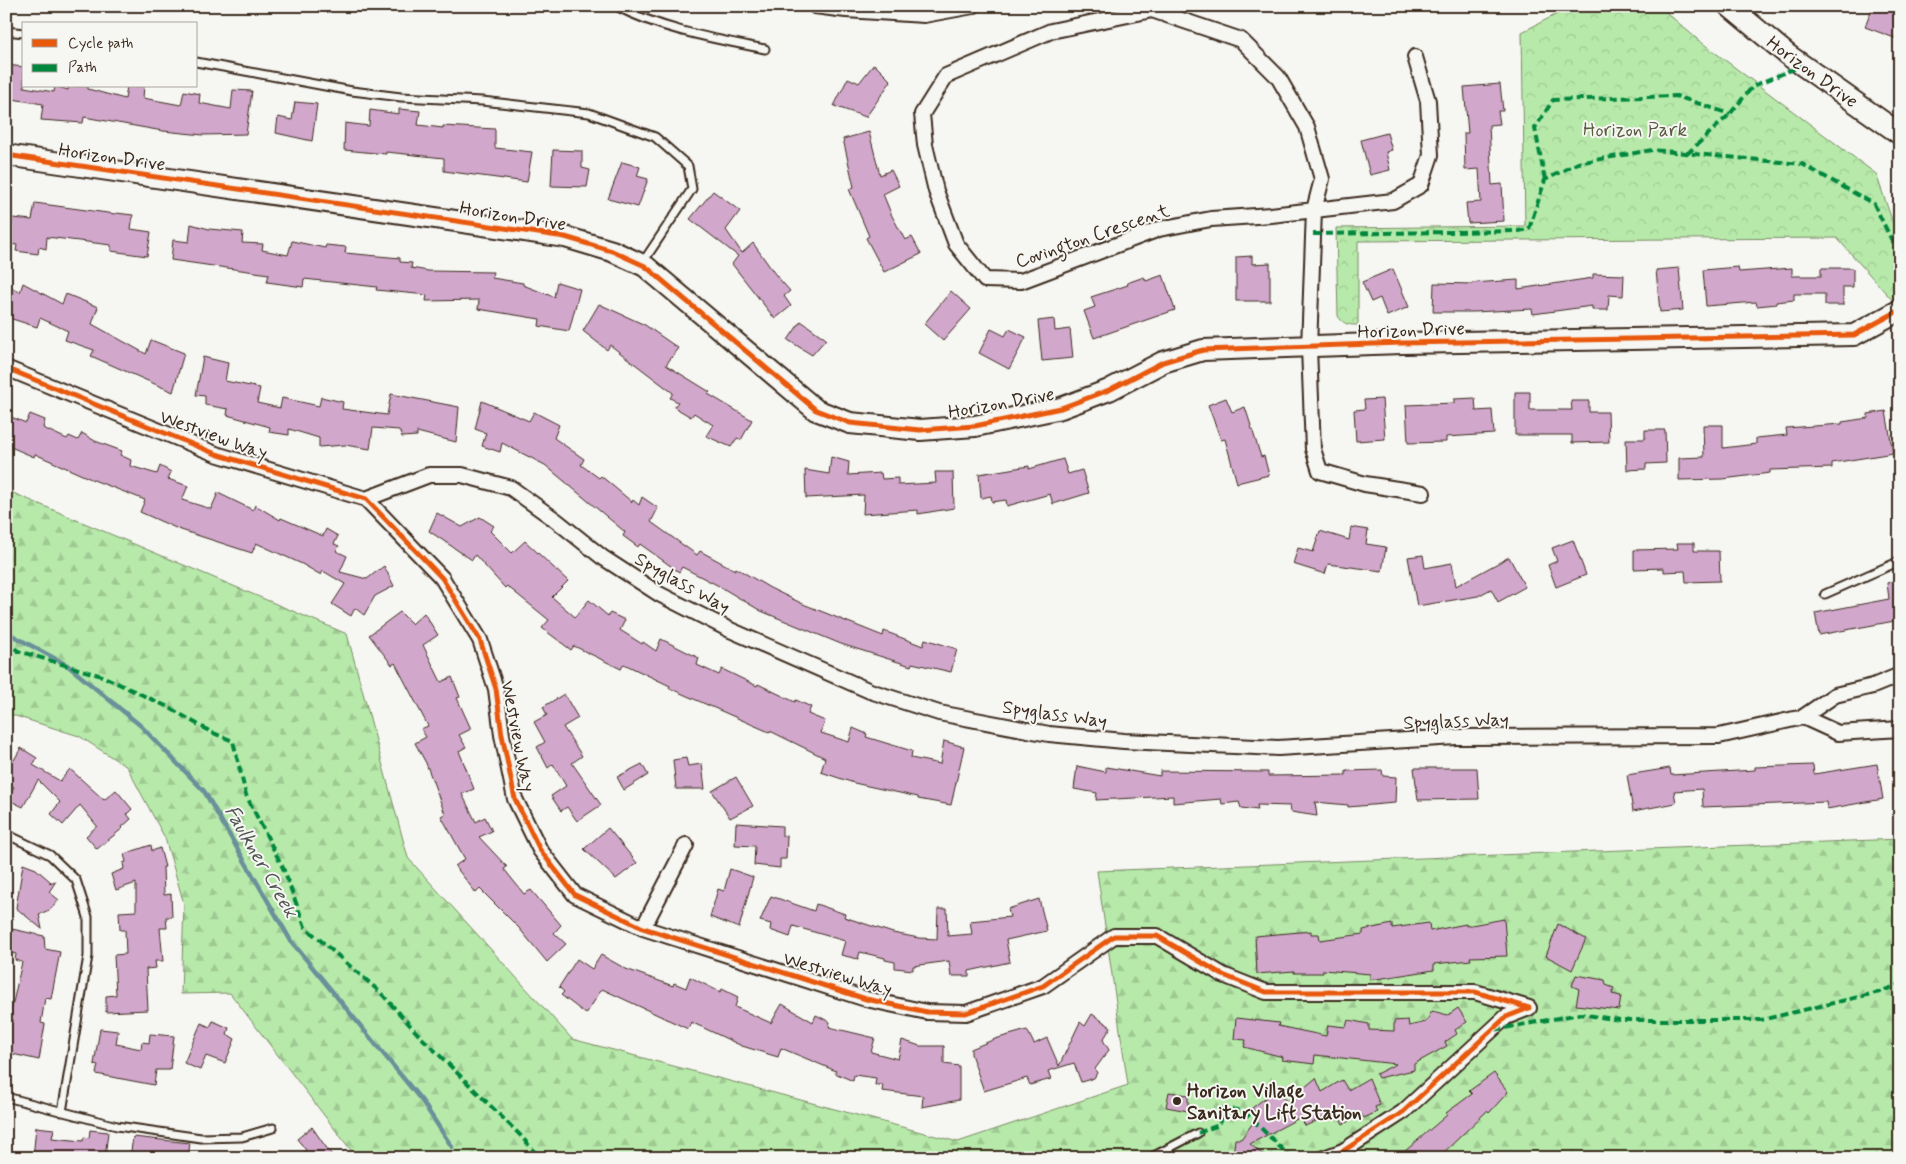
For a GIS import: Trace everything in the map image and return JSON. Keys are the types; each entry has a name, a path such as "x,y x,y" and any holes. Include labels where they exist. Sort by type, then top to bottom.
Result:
{"street":[{"path":"815,6 924,15 973,6"},
{"path":"1130,6 1152,10 1241,40 1278,77 1307,127 1322,179 1314,210 1308,348 1313,449 1320,471 1366,484 1423,493"},
{"name":"Horizon Drive","path":"1729,6 1788,55 1900,134"},
{"name":"Covington Crescent","path":"1152,10 1051,31 946,76 922,114 925,145 936,191 956,244 985,280 1021,281 1159,229 1211,219 1271,215 1393,201 1421,185 1431,155 1428,101 1414,57"},
{"name":"Horizon Drive","path":"6,155 564,237 612,251 641,264 816,410 850,422 920,430 975,426 1061,408 1109,390 1163,362 1203,350 1308,348 1402,343 1854,335 1900,310"},
{"name":"Westview Way","path":"6,368 216,454 366,499 442,578 480,640 496,689 502,735 515,799 540,850 575,895 642,928 866,999 927,1012 966,1013 1043,986 1114,936 1157,936 1223,975 1266,992 1475,992 1529,1008 1506,1017 1403,1112 1343,1151 1324,1158"},
{"name":"Spyglass Way","path":"366,499 429,475 462,475 512,488 602,557 659,594 728,629 870,691 939,713 1049,734 1124,741 1278,748 1456,737 1718,736 1803,716"},
{"path":"1803,716 1835,695 1873,686 1900,675"},
{"path":"1803,716 1838,733 1900,729"},
{"path":"642,928 686,845"}],"lane":[{"path":"616,6 629,13 695,35 765,49"},
{"path":"6,31 22,33"},
{"path":"198,62 401,97 482,101 589,113 655,137 688,166 692,189 641,264"},
{"path":"1825,594 1900,561"},
{"path":"6,834 50,855 76,880 88,917 88,956 62,1112"},
{"path":"6,1095 10,1098 118,1126 201,1138 242,1137 273,1128"},
{"path":"1150,1158 1198,1133"}],"green space":[{"name":"Horizon Park","path":"1573,6 1659,6 1697,39 1876,174 1900,243 1900,272 1893,301 1837,238 1358,241 1358,325 1349,325 1342,321 1338,316 1336,228 1525,226 1522,32"},
{"path":"6,490 347,634 408,858 572,1039 958,1142 1128,1085 1097,871 1900,839 1900,1158 357,1158 230,993 181,994 184,904 165,838 127,767 79,736 6,713"}],"building":[{"path":"1873,6 1881,6 1900,13 1900,40 1865,27"},
{"path":"874,64 891,81 866,117 834,106 848,78 859,83"},
{"path":"6,65 22,67 22,88 54,92 55,88 68,90 68,88 88,88 125,99 127,88 144,88 143,98 181,105 184,91 200,94 199,103 231,109 233,90 252,91 246,134 203,135 163,131 84,117 83,123 41,120 43,104 6,98"},
{"path":"1500,84 1503,111 1498,111 1500,124 1489,125 1492,185 1502,184 1504,221 1468,223 1466,203 1481,202 1479,169 1465,170 1464,133 1468,133 1464,87"},
{"path":"295,102 317,104 312,141 276,133 278,117 292,120"},
{"path":"399,109 420,111 418,125 443,128 443,126 495,129 495,148 532,152 527,182 444,171 444,158 344,150 345,123 369,126 370,110 399,114"},
{"path":"869,132 880,175 891,170 899,186 883,194 892,216 905,240 912,237 921,254 884,272 866,238 869,236 849,189 854,187 843,139"},
{"path":"1387,133 1392,150 1386,152 1390,170 1370,175 1361,140"},
{"path":"553,150 582,151 582,168 590,170 587,187 551,186"},
{"path":"622,162 640,167 637,176 648,179 638,207 608,199"},
{"path":"713,191 740,211 726,230 742,253 753,243 775,274 790,291 784,296 791,306 775,319 732,264 738,256 690,219"},
{"path":"35,203 133,215 131,229 151,232 147,256 111,251 111,245 47,237 46,249 39,247 38,254 16,251 17,245 9,244 13,218 32,220"},
{"path":"191,224 209,229 243,232 242,243 263,244 262,250 288,255 292,241 325,248 326,245 346,247 345,253 400,258 400,262 412,263 411,268 428,271 493,272 492,278 523,283 523,285 554,297 557,282 580,289 569,331 539,326 540,319 478,309 479,300 426,301 427,295 376,290 377,287 304,279 303,287 267,282 269,274 171,260 173,240 189,242"},
{"path":"1252,256 1252,264 1270,263 1270,301 1236,301 1236,257"},
{"path":"1738,267 1739,272 1792,268 1792,276 1821,276 1821,268 1853,268 1853,287 1843,287 1843,305 1825,305 1825,294 1794,294 1794,300 1776,302 1777,304 1757,306 1756,302 1706,306 1703,270"},
{"path":"1679,268 1683,310 1660,312 1656,270"},
{"path":"1393,269 1409,307 1387,316 1380,298 1371,302 1362,282"},
{"path":"1593,274 1624,275 1623,296 1609,295 1608,310 1592,310 1592,306 1533,314 1532,309 1433,312 1434,283 1472,284 1518,280 1518,289 1593,278"},
{"path":"1163,275 1175,310 1094,338 1084,311 1095,307 1091,297 1128,285 1127,283 1144,277 1146,281"},
{"path":"23,283 62,304 66,294 98,307 92,324 146,354 151,340 184,353 173,392 91,356 94,350 65,340 68,331 40,318 37,327 6,317 6,285 20,292"},
{"path":"951,291 971,309 943,341 924,324"},
{"path":"599,304 645,325 678,348 666,365 710,392 708,394 752,420 741,440 737,438 731,447 706,436 713,425 694,413 691,417 674,407 678,402 670,398 673,393 610,345 607,350 583,331"},
{"path":"1054,319 1055,331 1070,329 1073,358 1042,361 1038,321"},
{"path":"801,321 826,339 812,355 788,340"},
{"path":"991,329 1005,336 1009,329 1026,337 1009,369 979,353"},
{"path":"203,357 228,363 225,381 260,388 257,403 280,408 282,398 319,406 321,397 343,402 342,409 387,415 391,394 459,407 456,442 417,432 417,436 402,437 399,430 373,428 370,449 345,445 319,447 319,438 289,429 289,435 269,432 270,427 227,415 228,409 205,405 205,396 196,395"},
{"path":"1515,392 1530,392 1530,410 1572,410 1571,401 1589,401 1589,412 1608,412 1609,442 1572,443 1572,435 1515,435"},
{"path":"1226,398 1232,412 1245,407 1261,457 1264,456 1269,475 1237,483 1225,439 1221,440 1208,405"},
{"path":"1475,398 1476,411 1492,410 1494,434 1446,437 1446,442 1408,443 1406,405 1454,403 1454,399"},
{"path":"1382,399 1385,439 1356,441 1354,410 1365,409 1364,400"},
{"path":"482,401 529,421 534,412 559,425 554,438 584,459 581,465 599,478 601,476 632,502 633,500 639,505 642,497 658,508 651,522 697,555 700,551 803,604 883,636 884,631 923,646 925,639 957,649 951,672 912,663 911,666 841,644 761,611 682,567 679,572 640,544 638,547 623,536 625,532 545,465 502,443 500,452 482,446 486,433 475,429"},
{"path":"1886,411 1893,453 1832,463 1832,468 1770,470 1770,473 1723,479 1679,480 1679,458 1704,457 1703,425 1723,425 1723,448 1756,444 1756,438 1787,435 1786,428 1842,424 1842,422 1868,418 1868,414"},
{"path":"30,414 45,420 43,428 67,439 69,436 78,440 82,433 95,441 122,451 120,455 131,460 130,466 157,474 160,466 171,472 168,479 188,486 182,500 211,509 218,493 253,510 255,505 280,520 281,518 323,536 326,529 338,536 334,544 339,546 336,551 347,556 340,572 367,579 384,566 394,586 375,596 364,615 355,608 351,616 332,604 345,584 323,571 321,575 256,543 252,553 178,529 140,512 145,500 35,454 34,457 6,445 6,415 26,423"},
{"path":"1645,430 1665,430 1666,463 1646,464 1646,469 1627,470 1626,439 1645,439"},
{"path":"831,457 849,462 848,475 881,473 882,479 898,478 898,485 936,483 935,472 953,472 954,508 918,514 918,510 863,514 864,495 806,498 805,470 829,474"},
{"path":"1063,459 1068,474 1082,470 1089,493 1053,504 1050,494 1007,506 1006,500 992,502 991,496 981,498 979,474 1029,466 1029,469"},
{"path":"437,513 462,527 480,517 494,526 490,531 512,553 525,541 568,581 552,597 575,617 589,600 608,616 610,613 625,620 620,630 656,651 661,639 699,658 697,665 719,675 722,669 757,686 758,684 795,702 796,700 811,707 808,714 825,721 821,733 849,742 853,728 867,734 866,737 912,751 911,758 940,764 944,741 964,747 951,805 854,783 821,772 825,758 770,731 669,688 670,686 624,664 621,669 574,646 571,650 542,628 549,620 507,586 505,588 475,555 472,560 429,531"},
{"path":"1351,527 1368,530 1366,544 1386,547 1382,571 1328,564 1325,574 1293,564 1298,548 1313,552 1320,531 1349,540"},
{"path":"1573,540 1586,575 1556,587 1548,565 1557,561 1552,548"},
{"path":"1677,543 1694,543 1694,551 1719,551 1720,581 1686,582 1685,571 1664,572 1664,568 1634,569 1634,550 1678,549"},
{"path":"1423,555 1425,568 1452,563 1456,586 1509,557 1525,587 1498,602 1491,589 1478,596 1417,606 1408,557"},
{"path":"1900,579 1900,620 1819,635 1815,613 1889,599 1887,583"},
{"path":"400,612 412,624 424,613 438,635 423,645 441,682 452,677 460,697 457,698 471,729 459,735 466,747 459,751 474,789 462,794 476,822 485,817 492,831 479,837 507,867 504,869 524,894 531,890 561,925 554,933 566,944 547,962 519,928 480,889 476,893 455,866 465,859 441,816 445,814 426,763 415,743 426,737 421,729 428,726 395,663 392,665 369,635"},
{"path":"564,694 578,718 563,727 582,756 572,763 601,805 577,821 567,807 561,811 551,796 566,786 553,764 548,768 537,747 545,742 534,722 547,715 543,707"},
{"path":"21,748 37,758 33,765 60,781 70,769 104,800 116,790 132,809 127,814 131,819 97,849 86,836 97,826 80,805 63,825 51,814 60,802 38,780 23,807 7,799 14,787 9,784 11,781 6,779 6,765 11,758 14,760"},
{"path":"686,758 688,766 702,764 705,789 676,789 673,760"},
{"path":"642,764 648,775 624,790 617,777"},
{"path":"1877,764 1883,799 1827,809 1826,802 1703,807 1702,789 1674,791 1676,803 1633,811 1627,775 1670,768 1671,775 1755,770 1755,767 1813,765 1814,774"},
{"path":"1077,766 1106,772 1106,767 1160,776 1160,771 1268,772 1268,776 1346,775 1346,771 1382,770 1383,776 1396,777 1395,803 1348,807 1348,805 1315,802 1317,816 1291,812 1290,806 1257,805 1258,810 1241,808 1239,802 1222,804 1221,799 1173,803 1173,796 1096,800 1097,793 1074,789"},
{"path":"1414,768 1477,768 1479,799 1418,800"},
{"path":"736,777 753,806 730,818 712,791"},
{"path":"736,823 782,826 782,836 787,836 786,859 780,859 780,868 754,865 755,846 735,845"},
{"path":"608,828 637,863 616,879 584,849"},
{"path":"151,845 152,851 160,848 165,867 163,867 164,895 171,894 172,917 166,917 167,928 160,928 163,961 155,961 156,968 146,969 148,1010 106,1012 106,996 116,995 114,955 126,954 125,930 120,930 119,912 136,911 136,883 116,890 111,874 124,869 123,863 126,862 124,854"},
{"path":"23,864 36,869 51,882 49,883 56,881 49,892 59,900 50,910 39,914 42,929 16,908"},
{"path":"730,869 753,877 739,928 710,917 718,889 724,891"},
{"path":"771,896 814,911 816,904 845,914 844,917 893,933 937,939 938,909 947,909 948,936 972,934 970,921 1010,917 1008,909 1039,899 1047,931 1006,940 1010,962 969,971 969,976 951,976 949,961 913,966 913,970 895,968 895,962 885,960 885,958 860,952 858,959 841,955 845,941 793,926 790,937 770,930 771,924 760,921"},
{"path":"1504,919 1507,956 1470,957 1471,960 1434,964 1434,970 1370,980 1370,974 1323,970 1323,973 1294,973 1294,971 1257,974 1255,936 1311,931 1311,934 1319,934 1320,940 1363,934 1363,930 1392,924 1392,928 1429,923 1430,931"},
{"path":"1558,924 1586,939 1572,970 1546,956"},
{"path":"12,929 44,936 45,949 60,952 51,999 45,998 41,1023 45,1024 39,1060 8,1053 10,1034 6,1033 6,1016 10,1016 22,962 15,960 16,954 8,952"},
{"path":"601,955 626,969 673,986 674,983 686,988 690,977 720,992 722,989 738,997 735,1007 771,1023 782,1004 813,1022 816,1015 830,1022 829,1027 875,1038 871,1052 898,1059 902,1040 920,1046 944,1046 944,1064 959,1066 959,1100 922,1107 923,1096 882,1091 883,1085 875,1085 876,1078 854,1075 853,1081 835,1073 836,1071 781,1048 778,1057 742,1046 691,1022 688,1029 602,989 586,1014 561,995 564,992 559,987 577,959 592,969"},
{"path":"1576,975 1605,980 1606,985 1614,988 1612,994 1621,996 1619,1010 1576,1005 1579,989 1572,986"},
{"path":"1458,1008 1467,1022 1455,1030 1457,1034 1445,1042 1447,1046 1414,1064 1414,1070 1378,1078 1376,1074 1396,1064 1315,1055 1314,1064 1282,1060 1283,1057 1244,1047 1246,1040 1234,1039 1236,1018 1279,1023 1278,1026 1326,1036 1328,1025 1346,1027 1348,1020 1369,1024 1369,1030 1394,1031 1394,1021 1408,1020 1409,1026 1426,1022 1432,1011 1448,1015"},
{"path":"1092,1014 1111,1027 1103,1040 1109,1050 1095,1069 1097,1073 1094,1078 1081,1082 1074,1063 1048,1071 1051,1079 1030,1085 1027,1078 984,1091 971,1049 995,1039 1027,1030 1034,1044 1047,1038 1059,1066 1080,1022 1085,1026"},
{"path":"213,1021 229,1028 227,1034 235,1039 225,1063 206,1056 200,1070 184,1063 201,1023 210,1027"},
{"path":"100,1029 118,1031 116,1044 141,1049 142,1042 149,1043 150,1034 174,1036 170,1070 156,1070 154,1085 96,1074 98,1065 94,1064"},
{"path":"1494,1073 1508,1092 1489,1113 1487,1111 1438,1158 1397,1158 1447,1115 1446,1113 1472,1094 1469,1091"},
{"path":"1316,1078 1322,1092 1342,1080 1348,1090 1369,1078 1380,1105 1375,1107 1377,1112 1364,1118 1362,1115 1343,1124 1337,1112 1305,1126 1301,1117 1250,1144 1267,1158 1234,1158 1234,1152 1229,1155 1234,1148 1235,1139 1241,1139 1258,1116 1252,1108 1278,1088 1287,1102"},
{"name":"Horizon Village Sanitary Lift Station","path":"1169,1092 1188,1095 1188,1111 1166,1107"},
{"path":"36,1127 54,1129 52,1138 83,1141 84,1137 89,1138 90,1130 108,1132 105,1158 33,1158"},
{"path":"312,1127 334,1158 297,1158 306,1150 297,1139"},
{"path":"133,1137 190,1143 188,1158 130,1158"}],"waterway":[{"name":"Faulkner Creek","path":"6,632 67,665 141,726 204,791 291,941 422,1101 452,1147"}],"marked path":[{"path":"1687,154 1730,114 1753,86 1803,65"},
{"path":"1545,180 1535,128 1553,100 1676,96 1730,114"},
{"path":"1313,234 1519,231 1529,229 1545,180 1578,163 1652,150 1802,164 1874,204 1900,257"},
{"path":"6,640 18,651 102,676 168,707 211,732 233,741 246,795 283,868 305,927 380,992 417,1033 520,1135 540,1158"},
{"path":"1494,1030 1580,1014 1620,1020 1761,1020 1880,992 1900,984"},
{"path":"1198,1133 1219,1125 1224,1108 1237,1110 1247,1114 1291,1158"}],"cycle path":[{"path":"6,155 565,237 612,251 645,266 816,410 850,423 920,430 975,426 1061,408 1109,390 1163,362 1203,350 1402,343 1854,335 1900,310"},
{"path":"6,368 216,454 366,499 442,578 480,640 496,689 502,735 515,799 540,850 575,895 643,928 866,999 927,1012 966,1013 1043,986 1114,936 1157,936 1223,975 1266,992 1475,992 1529,1008 1506,1017 1403,1112 1343,1151 1324,1158"}],"place":[{"name":"Horizon Village Sanitary Lift Station","path":"1177,1101"}]}
